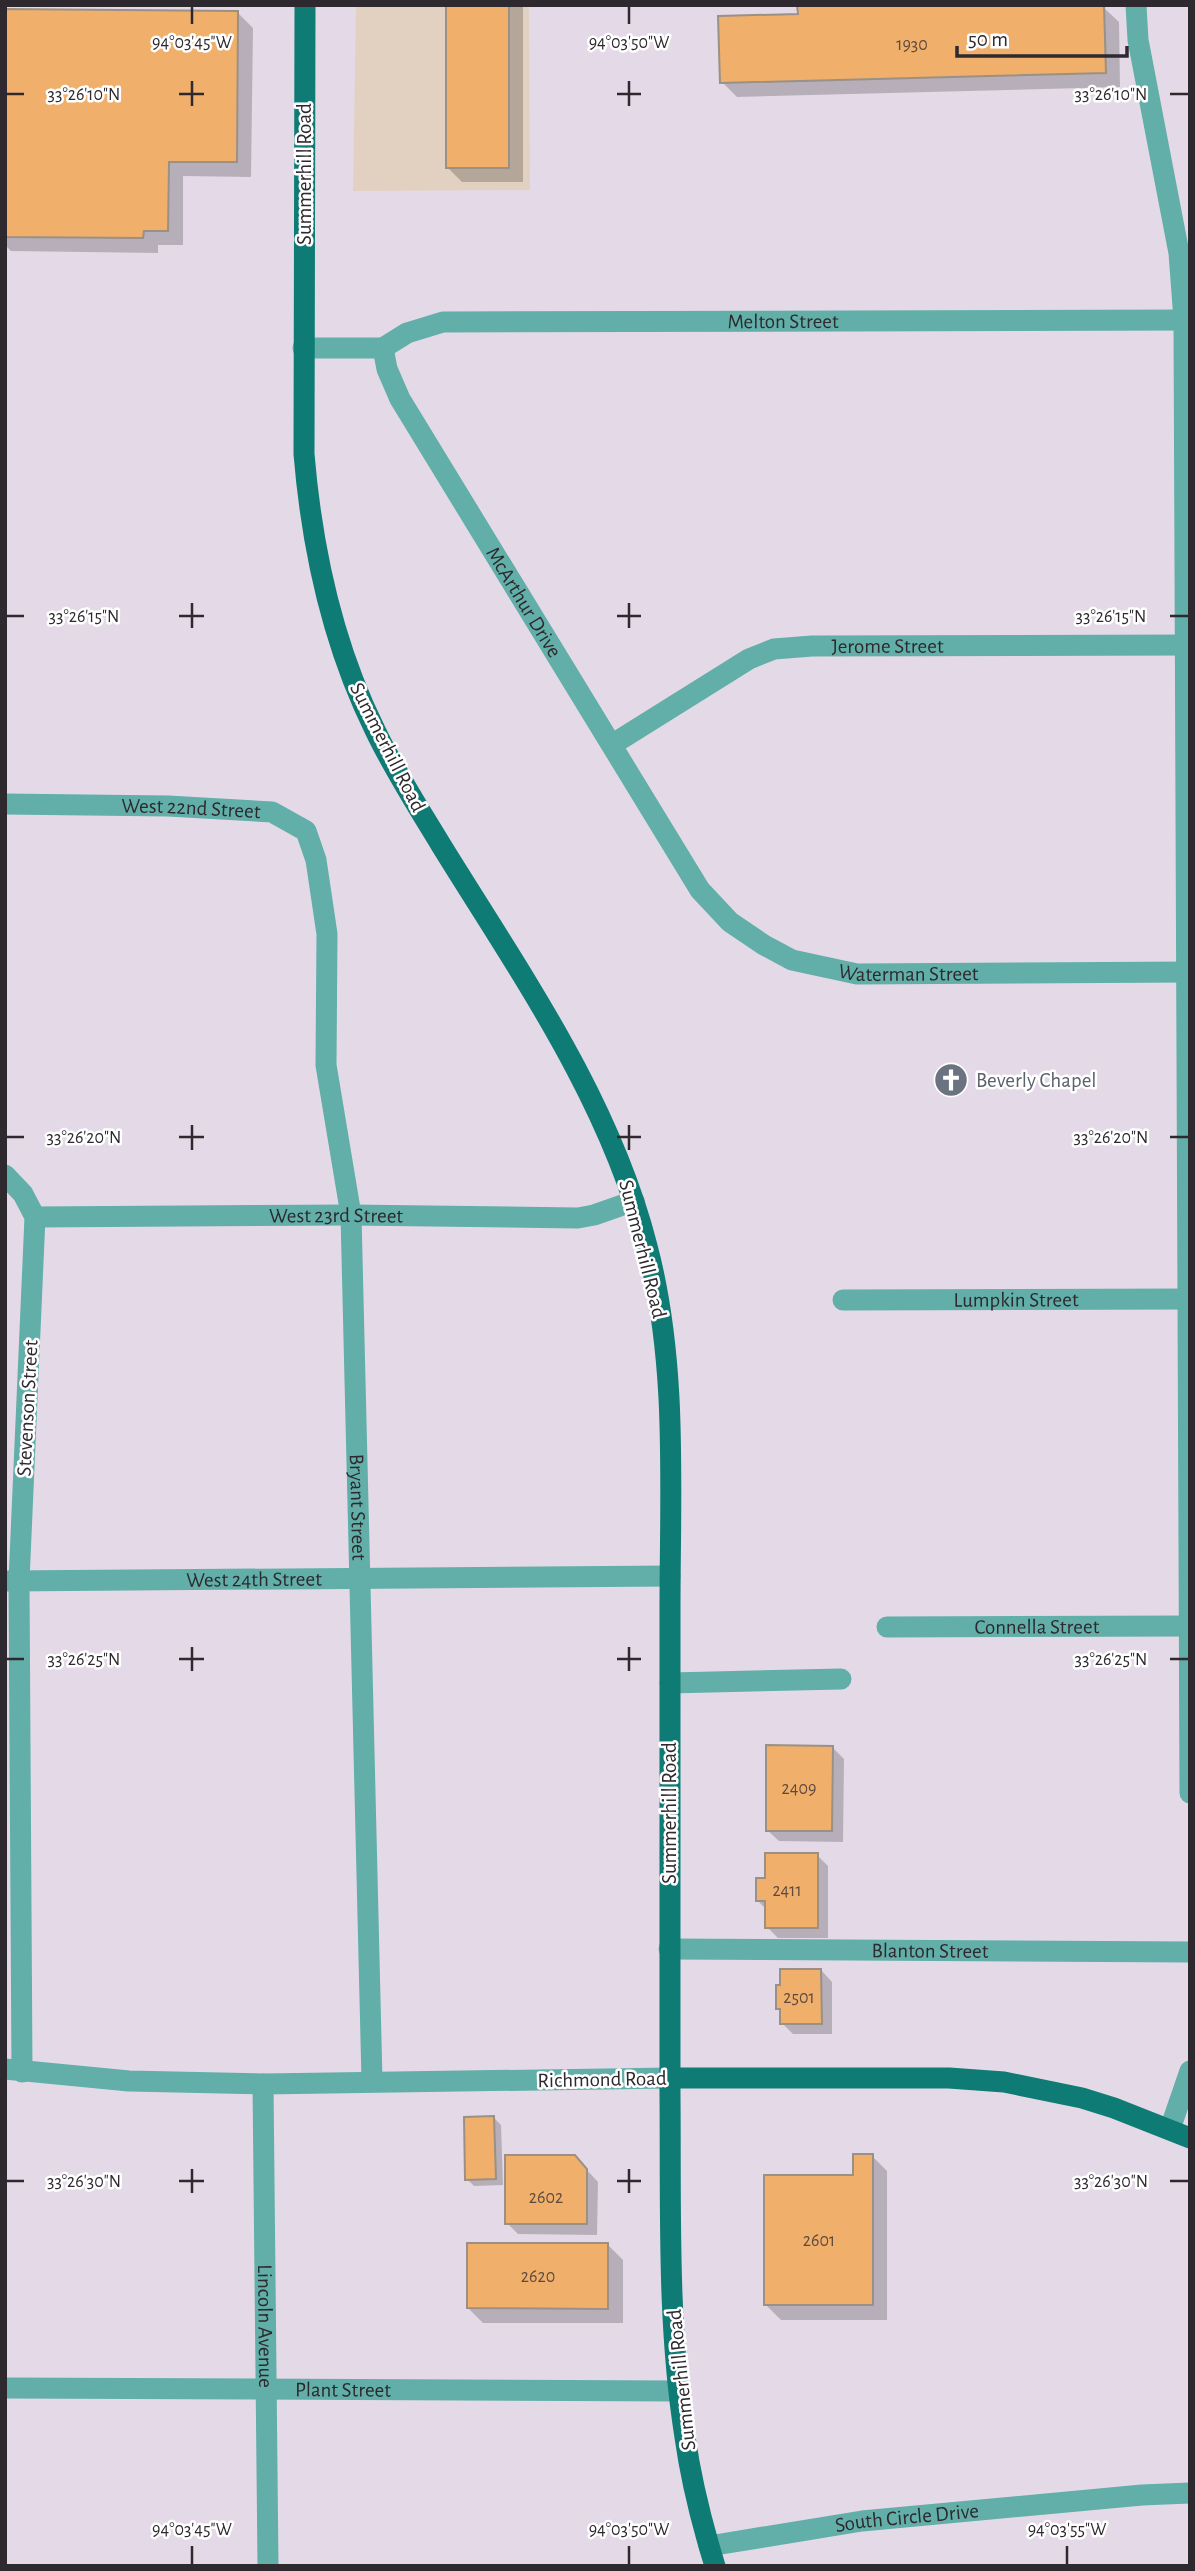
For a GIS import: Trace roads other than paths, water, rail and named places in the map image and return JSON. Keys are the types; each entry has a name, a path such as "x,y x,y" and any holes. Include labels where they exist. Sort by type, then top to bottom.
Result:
{"main road":[{"name":"Summerhill Road","path":"305,5 304,454 311,526 335,630 357,691 405,786 544,1010 589,1090 620,1157 655,1280 666,1357 670,1448 668,1949 671,2261 684,2435 712,2556"},
{"name":"Richmond Road","path":"670,2078 949,2078 1004,2082 1082,2098 1180,2133"}],"street":[{"path":"1136,5 1138,40 1180,253 1187,320 1190,1793"},
{"name":"Melton Street","path":"383,348 407,333 443,323 1187,320"},
{"path":"303,348 383,348"},
{"name":"McArthur Drive","path":"383,348 387,369 400,399 677,851"},
{"name":"Jerome Street","path":"613,744 749,659 774,649 812,646 1187,645"},
{"name":"West 22nd Street","path":"5,804 168,806 272,812 306,831 316,860 327,934"},
{"name":"Waterman Street","path":"677,851 700,890 730,922 792,960 857,974 1188,972"},
{"name":"Bryant Street","path":"327,934 326,1065 351,1216 372,2081"},
{"path":"5,1175 23,1194 36,1217"},
{"name":"West 23rd Street","path":"36,1217 578,1218 594,1216 634,1201"},
{"name":"Stevenson Street","path":"14,2070 12,1581 36,1217"},
{"name":"Lumpkin Street","path":"843,1300 1188,1299"},
{"name":"West 24th Street","path":"12,1581 670,1576"},
{"name":"Connella Street","path":"887,1627 1189,1626"},
{"path":"670,1683 841,1679"},
{"name":"Blanton Street","path":"668,1949 1190,1952"},
{"name":"Richmond Road","path":"14,2070 129,2081 263,2084 670,2078"},
{"path":"1180,2133 1190,2071"},
{"name":"Lincoln Avenue","path":"263,2084 268,2566"},
{"name":"Plant Street","path":"5,2388 679,2391"},
{"name":"South Circle Drive","path":"712,2556 813,2528 862,2521 1190,2493"}],"place":[{"name":"Beverly Chapel","path":"951,1080"}]}
